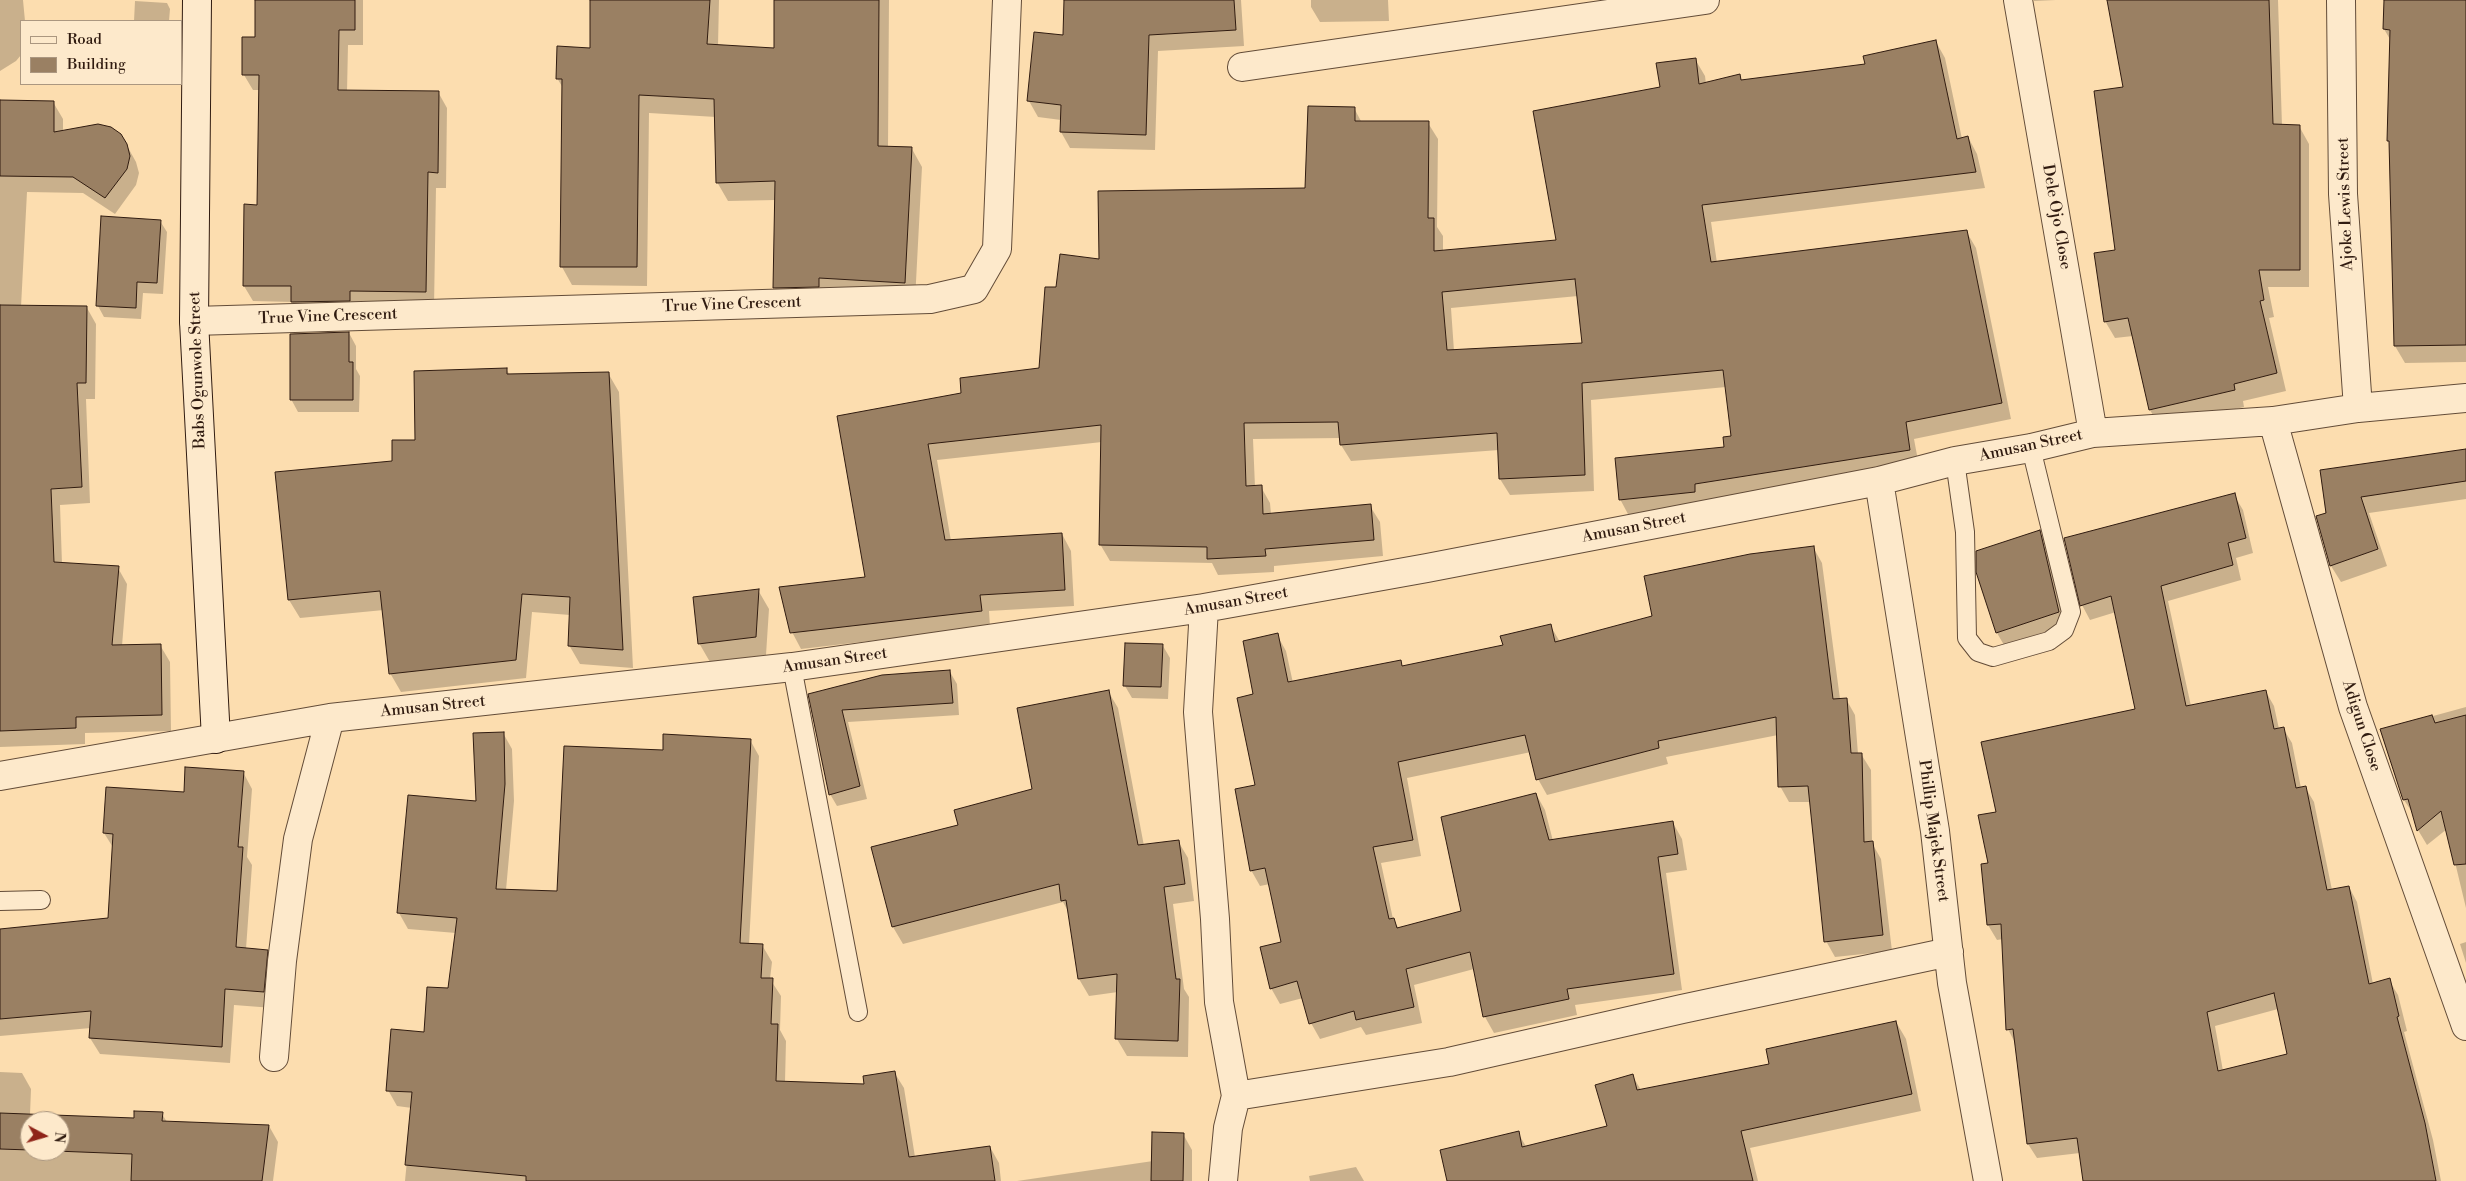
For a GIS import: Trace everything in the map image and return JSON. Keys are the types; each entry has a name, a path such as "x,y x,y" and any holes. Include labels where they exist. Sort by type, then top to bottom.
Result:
{"street":[{"name":"Babs Ogunwole Street","path":"198,0 194,321 216,739"},
{"name":"True Vine Crescent","path":"194,321 930,299 974,289 997,249 1007,0"},
{"path":"1242,67 1705,0"},
{"name":"Dele Ojo Close","path":"2018,0 2093,433"},
{"name":"Ajoke Lewis Street","path":"2341,0 2343,194 2358,408"},
{"name":"Amusan Street","path":"0,776 330,718 792,667 1204,608 1428,568 1879,481 1955,461 2031,448 2093,433 2274,421 2358,408 2466,398"},
{"name":"Adigun Close","path":"2274,421 2353,707 2466,1026"},
{"name":"Phillip Majek Street","path":"1879,481 1933,822 1952,983 1988,1181"},
{"path":"1204,608 1198,712 1215,919 1219,1002 1236,1096 1228,1128 1222,1181"},
{"path":"274,1056 282,961 298,839 330,718"},
{"path":"1236,1096 1449,1062 1691,1007 1949,952"}],"lane":[{"path":"1955,461 1965,532 1967,638 1978,652 1993,657 2049,641 2064,630 2071,612 2031,448"},
{"path":"792,667 858,1012"},
{"path":"0,900 41,900"}],"building":[{"path":"255,0 355,0 355,30 339,30 338,90 439,91 438,173 428,172 426,292 350,291 350,301 291,302 291,286 243,286 244,204 257,205 259,75 242,75 242,37 255,37"},
{"path":"590,0 710,0 707,44 774,48 774,0 879,0 878,146 912,147 905,283 819,278 819,287 773,288 775,181 716,183 714,99 639,95 637,267 560,267 562,79 556,79 557,46 590,48"},
{"path":"1064,0 1234,0 1236,30 1149,35 1146,135 1060,132 1061,105 1027,101 1034,32 1063,35"},
{"path":"2107,0 2269,0 2273,124 2300,125 2300,270 2259,270 2264,300 2260,301 2277,373 2234,384 2235,390 2149,410 2128,318 2104,322 2094,253 2115,250 2094,91 2123,87"},
{"path":"2384,0 2466,0 2466,345 2394,346 2389,141 2387,141 2390,30 2383,29"},
{"path":"1936,40 1957,139 1968,136 1976,172 1702,205 1711,262 1967,230 2002,403 1906,422 1910,450 1695,484 1695,492 1619,500 1615,458 1724,447 1723,437 1731,436 1723,370 1582,383 1585,475 1499,479 1497,433 1340,445 1338,422 1244,423 1246,486 1262,485 1263,514 1371,504 1374,540 1265,549 1266,556 1207,559 1207,547 1099,545 1101,425 928,444 945,540 1062,533 1065,590 980,595 982,611 790,633 779,587 865,577 837,416 961,393 960,378 1039,368 1045,287 1056,287 1060,254 1099,259 1098,191 1305,188 1308,106 1355,107 1355,121 1429,121 1428,218 1434,218 1434,251 1556,240 1533,111 1660,87 1656,63 1696,58 1699,84 1740,74 1741,80 1865,64 1863,56","holes":["1575,279 1582,343 1447,350 1442,292"]},
{"path":"0,100 54,101 54,132 98,124 111,127 121,134 127,144 130,156 127,169 105,198 73,177 0,176"},
{"path":"101,216 161,220 157,283 137,282 136,308 96,306"},
{"path":"0,305 87,306 86,383 77,383 82,487 51,489 54,562 119,566 112,645 161,644 162,715 76,717 76,728 0,731"},
{"path":"349,332 349,362 353,362 353,400 290,400 290,334"},
{"path":"507,368 507,374 609,372 623,650 568,646 570,597 522,594 516,660 389,674 380,591 288,600 275,472 392,461 392,440 415,440 414,371"},
{"path":"2466,449 2466,481 2361,497 2378,549 2330,566 2316,516 2326,513 2320,470"},
{"path":"2235,493 2246,538 2228,543 2233,565 2161,586 2186,706 2266,690 2274,729 2284,727 2296,788 2306,786 2327,890 2349,886 2369,984 2390,978 2399,1016 2397,1017 2425,1123 2436,1181 2083,1181 2077,1138 2027,1144 2013,1029 2006,1030 2001,924 1987,925 1981,864 1988,863 1978,815 1996,812 1981,742 2135,709 2111,596 2080,606 2064,538","holes":["2274,993 2287,1054 2218,1071 2207,1012"]},
{"path":"2040,530 2059,612 1996,633 1976,572 1976,551"},
{"path":"1814,546 1833,699 1847,698 1851,753 1862,753 1864,842 1873,841 1883,935 1824,942 1808,786 1778,787 1776,717 1658,741 1659,748 1536,780 1525,735 1398,762 1413,840 1373,847 1389,919 1394,918 1397,928 1461,911 1441,817 1536,793 1549,840 1673,821 1678,854 1658,857 1674,974 1567,989 1569,999 1483,1017 1470,952 1406,969 1414,1007 1356,1020 1354,1011 1309,1024 1297,981 1270,989 1260,947 1281,942 1265,868 1250,871 1235,789 1255,785 1237,698 1253,694 1243,641 1278,633 1288,682 1401,660 1402,666 1503,645 1500,636 1551,624 1555,642 1652,616 1644,576 1750,554"},
{"path":"759,589 756,637 698,644 693,597"},
{"path":"1125,643 1163,644 1161,687 1123,686"},
{"path":"950,670 953,703 842,710 860,786 829,795 808,694 882,675"},
{"path":"1109,690 1138,845 1179,840 1185,884 1164,887 1176,979 1180,979 1178,1041 1115,1039 1117,974 1078,979 1066,900 1061,901 1059,884 892,927 871,847 958,825 954,810 1032,789 1017,708"},
{"path":"2432,715 2435,723 2466,715 2466,864 2454,865 2441,811 2417,831 2408,799 2403,800 2380,729"},
{"path":"504,732 505,784 496,889 557,891 564,746 663,750 663,734 751,739 740,943 763,944 761,978 773,978 771,1024 778,1024 776,1081 864,1084 863,1076 895,1071 909,1157 990,1146 995,1181 526,1181 526,1176 405,1165 412,1092 386,1091 391,1029 424,1032 427,987 448,988 457,918 397,913 408,795 476,801 473,733"},
{"path":"185,767 244,771 238,847 243,847 236,947 268,950 264,992 225,989 222,1047 89,1038 91,1011 0,1019 0,929 108,918 113,834 103,833 106,787 184,792"},
{"path":"1896,1021 1912,1094 1741,1131 1753,1181 1447,1181 1440,1150 1519,1131 1522,1147 1607,1126 1595,1085 1633,1074 1637,1090 1769,1064 1766,1049"},
{"path":"134,1111 163,1112 162,1121 269,1125 262,1181 131,1181 132,1154 70,1152 70,1116 134,1118"},
{"path":"0,1113 20,1114 20,1150 0,1149"},
{"path":"1152,1132 1184,1133 1183,1181 1151,1181"}]}
